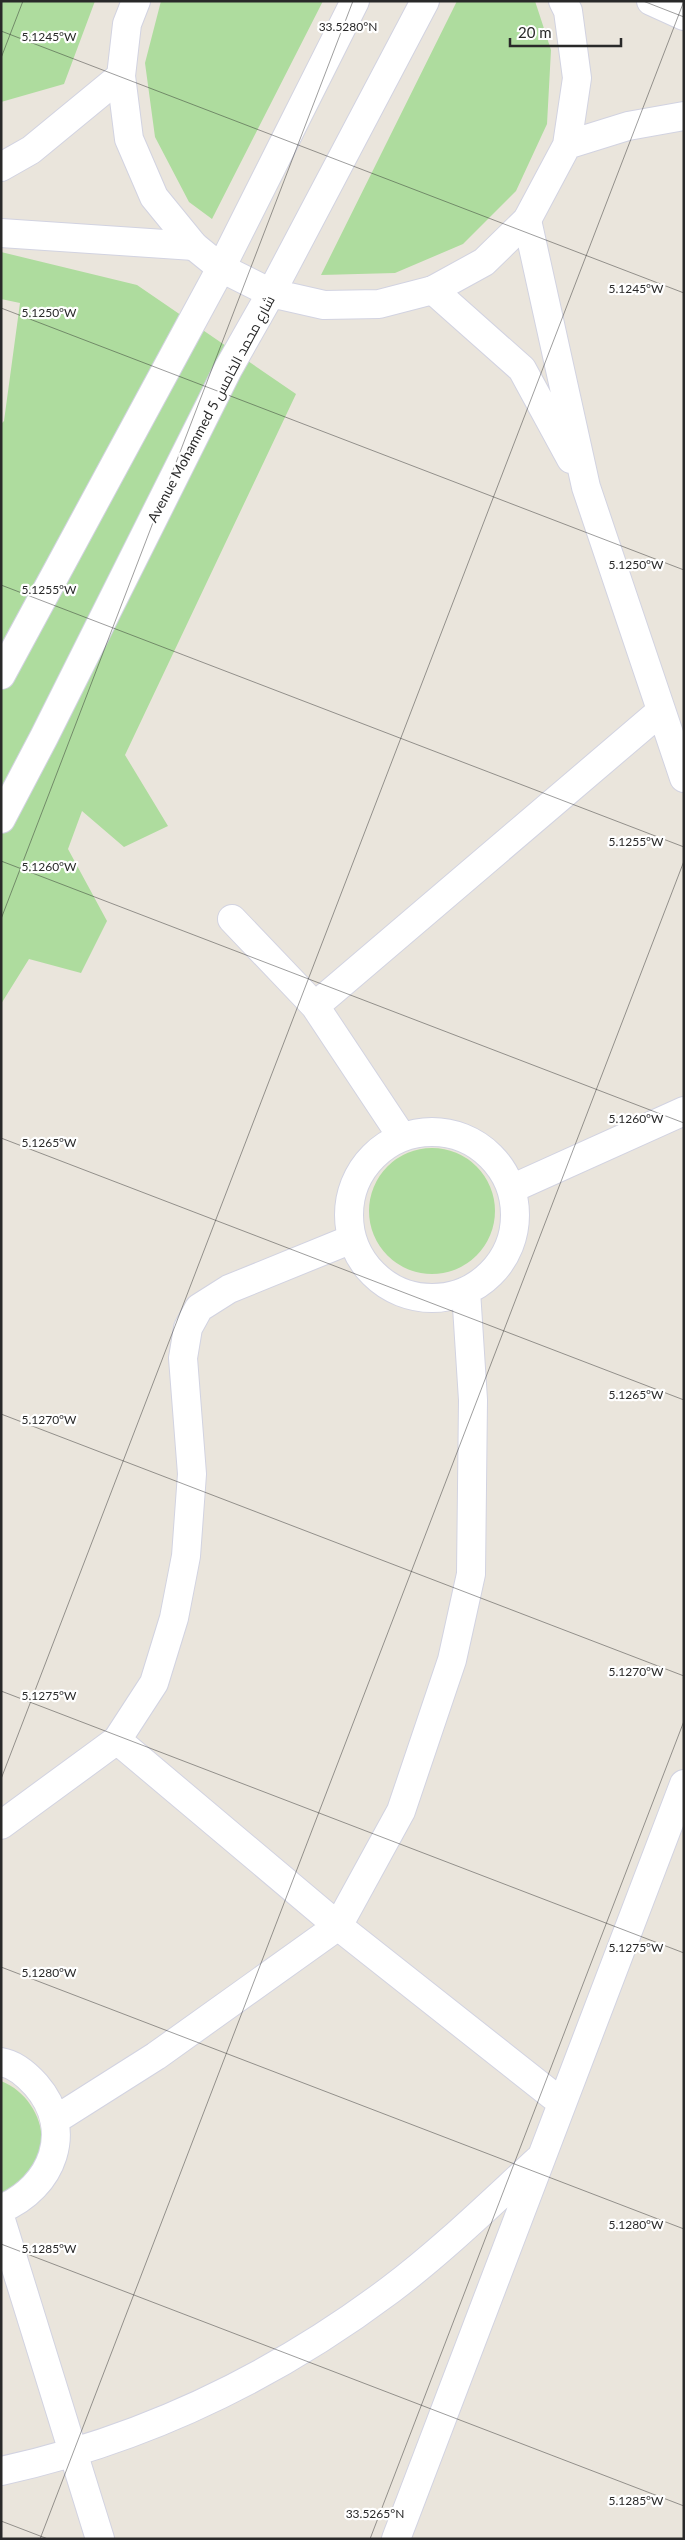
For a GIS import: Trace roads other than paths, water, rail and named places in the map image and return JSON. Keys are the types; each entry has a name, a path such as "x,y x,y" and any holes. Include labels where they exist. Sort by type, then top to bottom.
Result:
{"street":[{"path":"136,1 127,24 121,76 129,138 154,197 194,246 222,268 271,293 324,305 379,304 433,290 484,262 527,220 567,145 577,78 568,11 563,1"},
{"path":"1,675 222,268 355,1"},
{"name":"Avenue Mohammed 5 شارع محمد الخامس","path":"1,819 228,369 271,293 425,1"},
{"path":"651,1 684,16"},
{"path":"1,167 31,150 121,76"},
{"path":"567,145 628,126 684,116"},
{"path":"527,220 586,487 684,778"},
{"path":"1,233 194,246"},
{"path":"433,290 522,369 586,487"},
{"path":"315,1006 661,711"},
{"path":"232,919 315,1006 402,1137"},
{"path":"511,1189 684,1111"},
{"path":"429,1132 455,1134 479,1146 499,1164 511,1189 515,1212 512,1237 509,1244 502,1259 486,1278 466,1291 439,1298 411,1296 385,1284 364,1264 352,1239 349,1215 353,1190 364,1167 380,1149 402,1137 429,1132"},
{"path":"1,1826 116,1740 154,1683 174,1618 186,1556 192,1474 183,1358 188,1328 199,1308 229,1289 352,1239"},
{"path":"54,2120 156,2056 338,1926 401,1811 452,1660 471,1574 474,1400 466,1291"},
{"path":"116,1740 338,1926 562,2104"},
{"path":"396,2539 684,1784"},
{"path":"1,2062 27,2076 45,2095 54,2120 56,2143 50,2166 37,2186 19,2201 1,2209"},
{"path":"1,2471 72,2453 129,2434 185,2412 292,2357 391,2289 541,2158"},
{"path":"1,2220 100,2539"}]}
